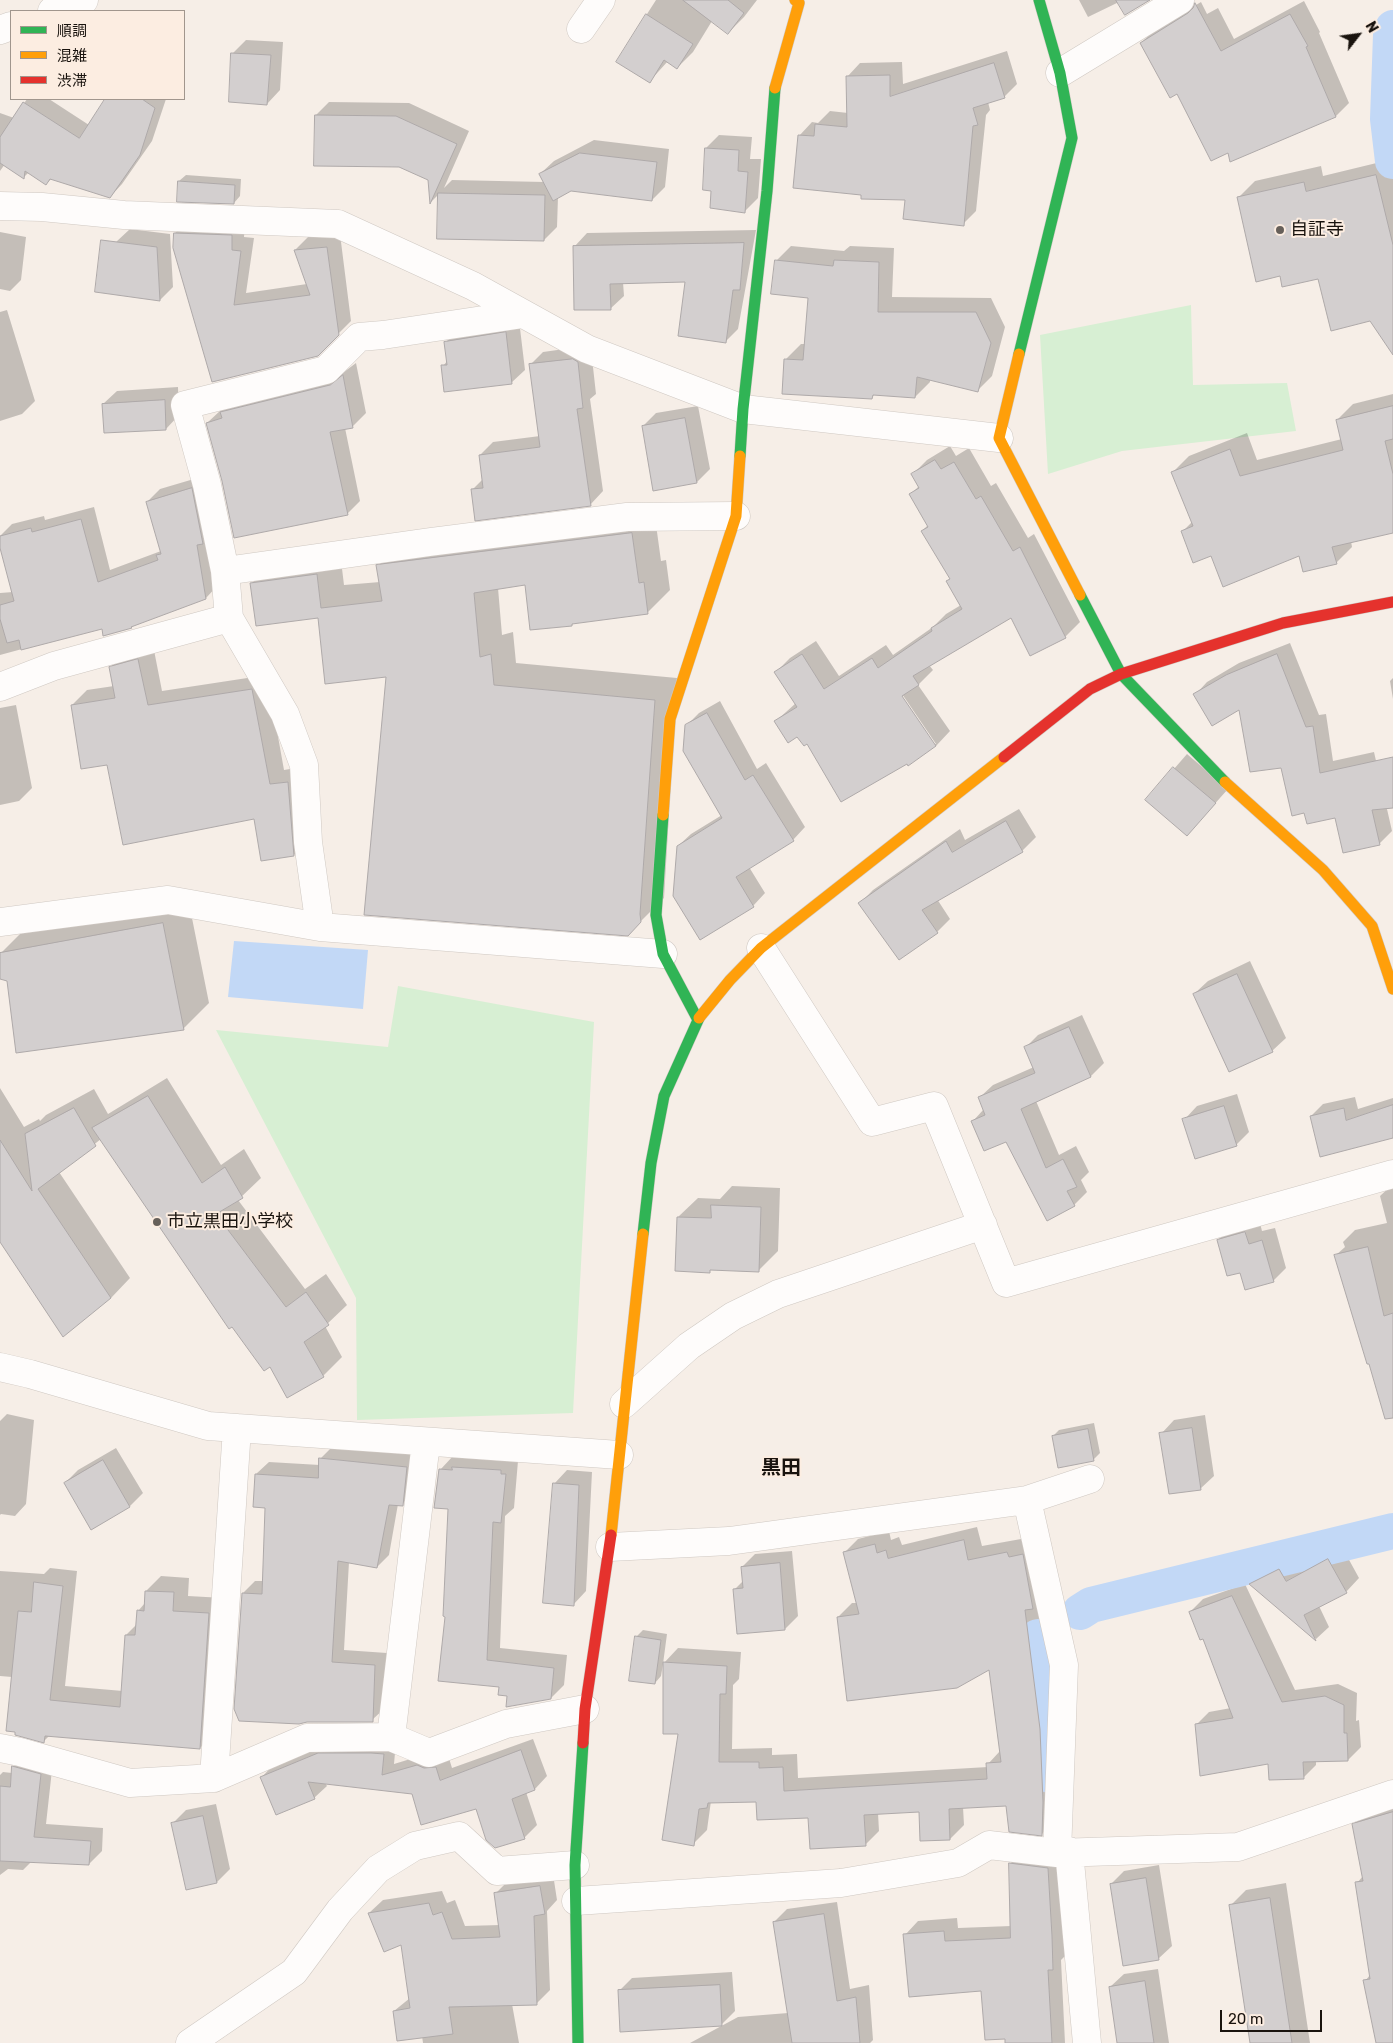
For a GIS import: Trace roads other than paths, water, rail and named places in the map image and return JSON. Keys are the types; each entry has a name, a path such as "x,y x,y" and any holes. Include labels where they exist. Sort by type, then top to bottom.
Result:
{"street":[{"path":"55,10 84,0"},
{"path":"581,29 601,0"},
{"path":"698,1020 663,954 656,915 670,719 736,516 743,410 767,191 775,88 799,4 795,0"},
{"path":"1038,0 1060,73 1072,138 999,438 1121,674 1226,783 1323,870 1372,926 1393,989"},
{"path":"1060,73 1180,0"},
{"path":"0,206 42,207 124,216 338,224 473,286 587,349 743,410 999,438"},
{"path":"320,927 308,842 304,765 285,714 229,618 225,571 207,485 185,405 326,370 359,336 383,335 523,314"},
{"path":"225,571 430,542 627,518 736,516"},
{"path":"578,2043 575,1865 585,1709 610,1547 651,1163 664,1096 698,1020 730,980 761,948 1090,689 1121,674 1283,623 1393,602"},
{"path":"0,687 54,666 229,618"},
{"path":"0,922 168,900 320,927 663,954"},
{"path":"761,948 872,1122 934,1106 1006,1283 1393,1174"},
{"path":"624,1404 689,1346 733,1316 778,1294 983,1225"},
{"path":"0,1367 208,1426 619,1455"},
{"path":"214,1778 237,1428"},
{"path":"391,1737 426,1442"},
{"path":"610,1547 729,1541 1027,1500 1090,1479"},
{"path":"1027,1500 1064,1665 1063,1852 1086,2043"},
{"path":"0,1748 130,1783 214,1778 307,1738 391,1737 429,1752 506,1724 585,1709"},
{"path":"576,1901 841,1883 958,1863 989,1845 1063,1852 1238,1846 1393,1794"},
{"path":"190,2043 294,1972 340,1910 378,1869 414,1846 459,1836 497,1871 575,1865"}],"water":[{"path":"234,941 368,950 363,1009 228,997"}],"waterway":[{"path":"1393,28 1391,35 1388,119 1393,161"},
{"path":"1080,1612 1091,1605 1393,1531"},
{"path":"1038,1637 1047,1712 1050,1775"}],"place":[{"name":"自証寺","path":"1280,230"},
{"name":"市立黒田小学校","path":"157,1222"}],"district":[{"name":"黒田","path":"781,1468"}]}
